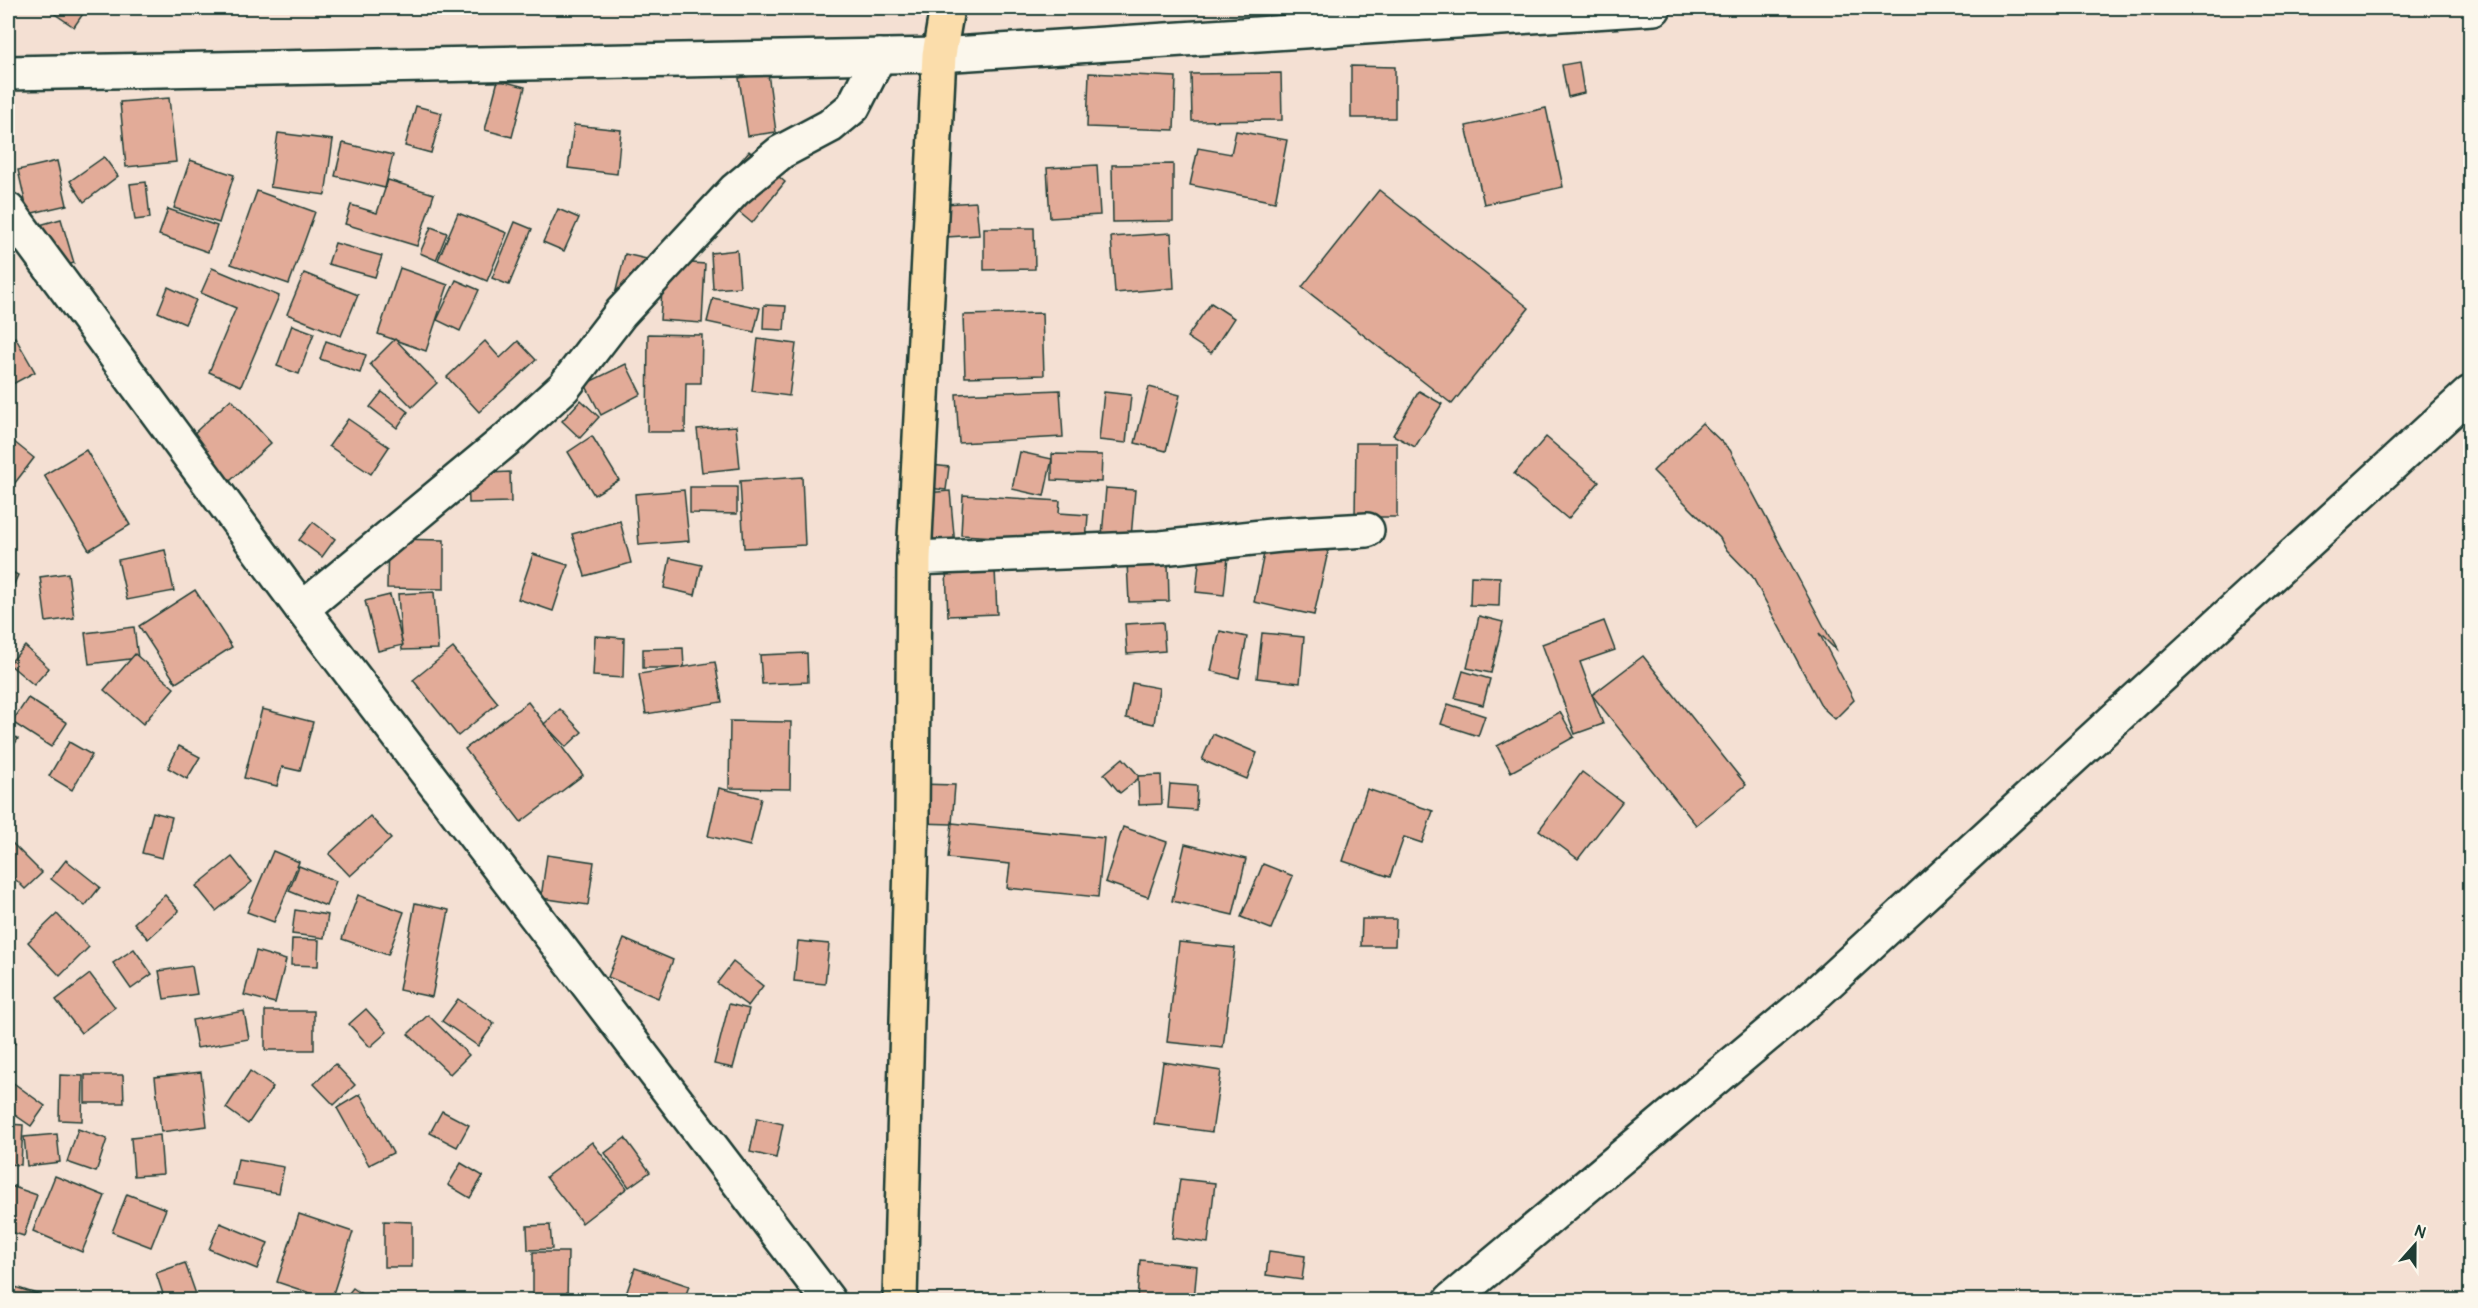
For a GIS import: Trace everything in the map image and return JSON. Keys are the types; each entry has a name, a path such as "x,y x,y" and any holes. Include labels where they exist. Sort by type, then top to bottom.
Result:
{"main road":[{"path":"900,1300 912,821 914,558 939,55 947,8"}],"street":[{"path":"8,73 939,55 1374,18 1654,8"},
{"path":"302,609 507,439 564,387 621,313 735,190 781,152 830,126 853,106 879,56"},
{"path":"8,210 302,609 828,1300"},
{"path":"1451,1300 1810,999 2470,393"},
{"path":"914,558 1161,548 1367,530"}],"building":[{"path":"46,8 87,8 74,27"},
{"path":"777,8 830,8 830,13 776,11"},
{"path":"1579,62 1584,93 1568,97 1562,65"},
{"path":"1351,66 1395,67 1395,118 1351,118"},
{"path":"768,73 776,132 748,136 739,78"},
{"path":"1089,73 1176,77 1174,130 1087,127"},
{"path":"1281,73 1282,120 1192,121 1191,74"},
{"path":"498,80 525,87 512,137 485,130"},
{"path":"169,98 176,162 126,167 120,102"},
{"path":"416,106 442,113 431,153 405,146"},
{"path":"1546,108 1563,187 1484,204 1466,126"},
{"path":"574,125 621,130 617,174 568,168"},
{"path":"1236,131 1287,140 1275,202 1190,185 1198,148 1231,154"},
{"path":"278,133 333,140 325,195 270,187"},
{"path":"343,143 393,155 385,188 335,176"},
{"path":"749,151 785,182 752,223 715,192"},
{"path":"104,157 118,176 84,202 70,181"},
{"path":"190,160 234,175 219,223 174,208"},
{"path":"57,161 67,205 28,214 18,170"},
{"path":"1173,164 1173,221 1113,222 1112,165"},
{"path":"1097,165 1100,215 1050,218 1047,168"},
{"path":"388,180 434,194 417,246 345,224 351,205 377,213"},
{"path":"146,182 150,218 135,220 130,184"},
{"path":"1379,190 1529,308 1452,404 1302,287"},
{"path":"257,191 315,212 289,284 231,264"},
{"path":"976,202 979,235 930,238 928,205"},
{"path":"168,209 217,226 208,252 159,235"},
{"path":"558,209 579,218 564,251 543,242"},
{"path":"458,213 507,233 487,281 438,260"},
{"path":"61,219 74,263 49,270 36,226"},
{"path":"515,222 532,229 509,285 492,278"},
{"path":"431,227 447,233 436,260 420,253"},
{"path":"984,228 1034,228 1035,269 984,270"},
{"path":"1171,233 1174,288 1115,293 1111,237"},
{"path":"335,243 382,256 375,277 328,264"},
{"path":"737,250 740,287 713,289 711,253"},
{"path":"625,254 651,260 611,311"},
{"path":"664,261 705,264 702,323 660,320"},
{"path":"212,268 279,296 241,386 209,372 236,308 201,293"},
{"path":"400,268 448,285 426,351 378,334"},
{"path":"304,273 358,295 341,336 287,314"},
{"path":"456,280 479,290 460,331 437,320"},
{"path":"168,287 196,300 185,324 158,312"},
{"path":"713,298 760,308 754,332 707,322"},
{"path":"1211,303 1234,318 1211,353 1187,337"},
{"path":"764,305 786,306 784,330 763,329"},
{"path":"1042,313 1044,375 965,377 963,315"},
{"path":"292,325 314,333 299,374 277,366"},
{"path":"648,334 702,335 701,383 686,383 685,432 647,432"},
{"path":"15,337 35,372 9,386 8,341"},
{"path":"395,339 437,383 412,407 370,364"},
{"path":"758,339 796,344 789,396 752,391"},
{"path":"326,341 366,355 360,373 320,359"},
{"path":"485,341 500,358 518,341 536,360 479,412 447,377"},
{"path":"626,364 641,394 601,415 585,384"},
{"path":"1149,387 1180,395 1166,451 1135,443"},
{"path":"1060,390 1063,437 959,443 956,394"},
{"path":"1419,391 1442,404 1415,447 1393,435"},
{"path":"382,392 408,412 397,428 370,407"},
{"path":"1104,392 1131,395 1126,443 1099,440"},
{"path":"231,399 271,443 230,481 190,437"},
{"path":"581,400 599,417 580,438 562,421"},
{"path":"348,419 389,447 371,474 329,446"},
{"path":"1702,423 1730,450 1837,651 1819,633 1854,700 1835,719 1822,707 1752,576 1725,548 1720,538 1653,471"},
{"path":"736,426 740,468 702,472 697,429"},
{"path":"592,436 619,480 594,495 568,452"},
{"path":"8,437 34,458 8,492"},
{"path":"1546,437 1599,482 1568,519 1514,474"},
{"path":"1356,443 1397,443 1397,517 1355,517"},
{"path":"86,450 130,525 89,550 44,475"},
{"path":"1020,452 1052,459 1044,496 1012,489"},
{"path":"1052,454 1102,455 1101,482 1052,480"},
{"path":"922,464 949,467 946,490 919,487"},
{"path":"510,472 511,502 469,503 468,474"},
{"path":"802,477 805,545 744,548 740,481"},
{"path":"690,487 737,487 737,514 690,513"},
{"path":"1106,488 1135,490 1131,538 1102,536"},
{"path":"684,490 689,541 639,545 635,494"},
{"path":"950,491 955,546 929,548 924,493"},
{"path":"963,495 1060,501 1059,513 1088,515 1086,542 961,535"},
{"path":"620,521 631,563 585,576 572,534"},
{"path":"313,522 335,539 322,557 299,540"},
{"path":"1268,534 1329,547 1314,615 1254,602"},
{"path":"388,539 444,540 444,589 387,588"},
{"path":"165,550 174,591 127,600 118,560"},
{"path":"533,554 568,565 553,611 518,599"},
{"path":"1200,554 1228,557 1224,595 1196,592"},
{"path":"670,558 702,565 695,595 664,588"},
{"path":"1168,561 1169,601 1129,602 1127,562"},
{"path":"995,569 997,614 948,616 946,571"},
{"path":"8,570 18,575 8,597"},
{"path":"68,573 74,618 46,622 40,577"},
{"path":"1471,576 1500,577 1499,606 1470,605"},
{"path":"195,590 232,647 176,683 139,626"},
{"path":"434,592 438,649 402,650 398,594"},
{"path":"390,595 403,645 378,651 365,601"},
{"path":"1479,616 1503,622 1491,673 1467,668"},
{"path":"1604,621 1615,650 1580,662 1603,724 1575,734 1542,644"},
{"path":"1163,622 1165,651 1127,654 1125,624"},
{"path":"134,627 138,658 89,664 85,633"},
{"path":"1220,631 1247,637 1239,678 1211,671"},
{"path":"1262,633 1304,637 1300,683 1257,678"},
{"path":"595,636 624,638 623,678 593,676"},
{"path":"25,646 49,668 34,685 9,664"},
{"path":"453,648 498,703 458,736 413,680"},
{"path":"683,648 684,668 643,668 643,649"},
{"path":"807,653 808,682 762,684 760,655"},
{"path":"135,654 174,688 143,724 104,690"},
{"path":"1643,656 1746,785 1696,825 1592,695"},
{"path":"715,662 722,702 646,714 639,674"},
{"path":"1463,671 1490,679 1483,705 1455,698"},
{"path":"1132,683 1159,688 1154,724 1126,718"},
{"path":"28,698 67,723 51,747 12,722"},
{"path":"528,702 583,775 521,822 465,749"},
{"path":"1448,704 1485,716 1478,736 1441,724"},
{"path":"262,709 313,722 300,771 282,767 277,786 244,778"},
{"path":"560,709 582,732 566,747 544,724"},
{"path":"1560,712 1574,737 1511,772 1497,746"},
{"path":"730,721 791,722 790,789 729,788"},
{"path":"8,731 18,739 8,754"},
{"path":"1213,734 1257,753 1247,779 1202,760"},
{"path":"69,742 92,755 72,790 49,776"},
{"path":"179,746 200,757 187,779 168,768"},
{"path":"1123,758 1140,777 1120,793 1104,774"},
{"path":"1582,772 1622,802 1578,859 1539,830"},
{"path":"1161,775 1162,804 1139,805 1138,776"},
{"path":"919,784 955,785 952,824 918,823"},
{"path":"1170,784 1197,786 1196,810 1168,808"},
{"path":"719,788 761,798 750,846 708,836"},
{"path":"1367,789 1433,811 1422,843 1404,837 1390,877 1343,861"},
{"path":"153,812 172,817 162,858 142,853"},
{"path":"370,816 391,839 350,876 329,854"},
{"path":"952,823 1104,838 1098,897 1007,888 1010,864 948,858"},
{"path":"1123,827 1167,842 1148,897 1105,882"},
{"path":"12,843 42,873 25,889 8,872 8,847"},
{"path":"1185,844 1246,859 1233,915 1172,901"},
{"path":"273,851 299,862 274,922 247,912"},
{"path":"547,855 594,862 588,905 541,898"},
{"path":"232,857 252,882 216,911 196,886"},
{"path":"66,860 100,887 85,906 51,879"},
{"path":"1263,864 1293,876 1271,929 1241,917"},
{"path":"299,866 336,881 326,906 289,891"},
{"path":"165,895 179,911 148,939 134,923"},
{"path":"358,895 404,912 388,955 342,939"},
{"path":"415,903 449,910 432,997 399,990"},
{"path":"295,910 328,915 324,938 292,934"},
{"path":"57,914 89,947 60,976 28,942"},
{"path":"1362,919 1396,919 1395,946 1361,946"},
{"path":"292,939 319,940 318,966 291,965"},
{"path":"624,939 673,960 658,998 608,977"},
{"path":"798,941 829,944 825,984 794,981"},
{"path":"1179,942 1235,948 1223,1048 1167,1042"},
{"path":"134,949 152,974 131,989 113,963"},
{"path":"256,951 286,960 275,1003 244,995"},
{"path":"733,962 763,986 748,1006 717,983"},
{"path":"192,966 197,994 164,999 159,971"},
{"path":"90,974 115,1007 81,1033 56,1000"},
{"path":"458,999 494,1024 478,1046 442,1021"},
{"path":"729,1004 749,1009 733,1068 714,1064"},
{"path":"366,1009 387,1032 370,1047 349,1024"},
{"path":"244,1011 249,1039 197,1048 192,1020"},
{"path":"265,1011 314,1011 314,1050 265,1050"},
{"path":"428,1015 469,1055 450,1074 408,1034"},
{"path":"8,1021 16,1043 8,1046"},
{"path":"1163,1062 1221,1071 1212,1132 1154,1124"},
{"path":"335,1064 355,1085 334,1105 314,1084"},
{"path":"250,1071 273,1087 248,1124 226,1108"},
{"path":"201,1072 207,1126 161,1132 155,1077"},
{"path":"60,1075 83,1076 82,1121 59,1120"},
{"path":"85,1075 123,1075 124,1103 85,1103"},
{"path":"8,1079 45,1106 31,1126 8,1110"},
{"path":"360,1094 393,1153 369,1165 337,1108"},
{"path":"442,1111 469,1125 457,1147 430,1133"},
{"path":"757,1118 783,1124 776,1158 750,1152"},
{"path":"8,1124 23,1125 21,1165 8,1164"},
{"path":"78,1129 107,1139 96,1172 67,1162"},
{"path":"57,1134 60,1162 27,1166 24,1137"},
{"path":"160,1135 163,1174 134,1176 131,1138"},
{"path":"625,1138 650,1172 629,1187 605,1153"},
{"path":"592,1142 627,1188 582,1223 546,1177"},
{"path":"238,1159 284,1167 279,1193 233,1185"},
{"path":"461,1163 483,1176 470,1198 448,1185"},
{"path":"55,1176 105,1196 82,1252 33,1231"},
{"path":"1180,1179 1215,1183 1208,1243 1172,1238"},
{"path":"8,1185 37,1195 24,1236 8,1231"},
{"path":"127,1194 166,1209 151,1247 112,1232"},
{"path":"299,1214 353,1232 331,1300 277,1282"},
{"path":"384,1221 412,1222 412,1267 384,1267"},
{"path":"220,1223 268,1243 257,1269 209,1249"},
{"path":"550,1225 552,1249 528,1250 527,1226"},
{"path":"1269,1251 1305,1256 1302,1280 1266,1275"},
{"path":"533,1252 568,1252 567,1300 533,1300"},
{"path":"1140,1260 1197,1266 1194,1300 1137,1300"},
{"path":"185,1263 198,1300 165,1300 156,1273"},
{"path":"635,1268 689,1286 684,1300 624,1300"},
{"path":"12,1286 55,1300 8,1300"},
{"path":"353,1288 370,1300 343,1300"},
{"path":"576,1293 612,1300 575,1300"}]}
